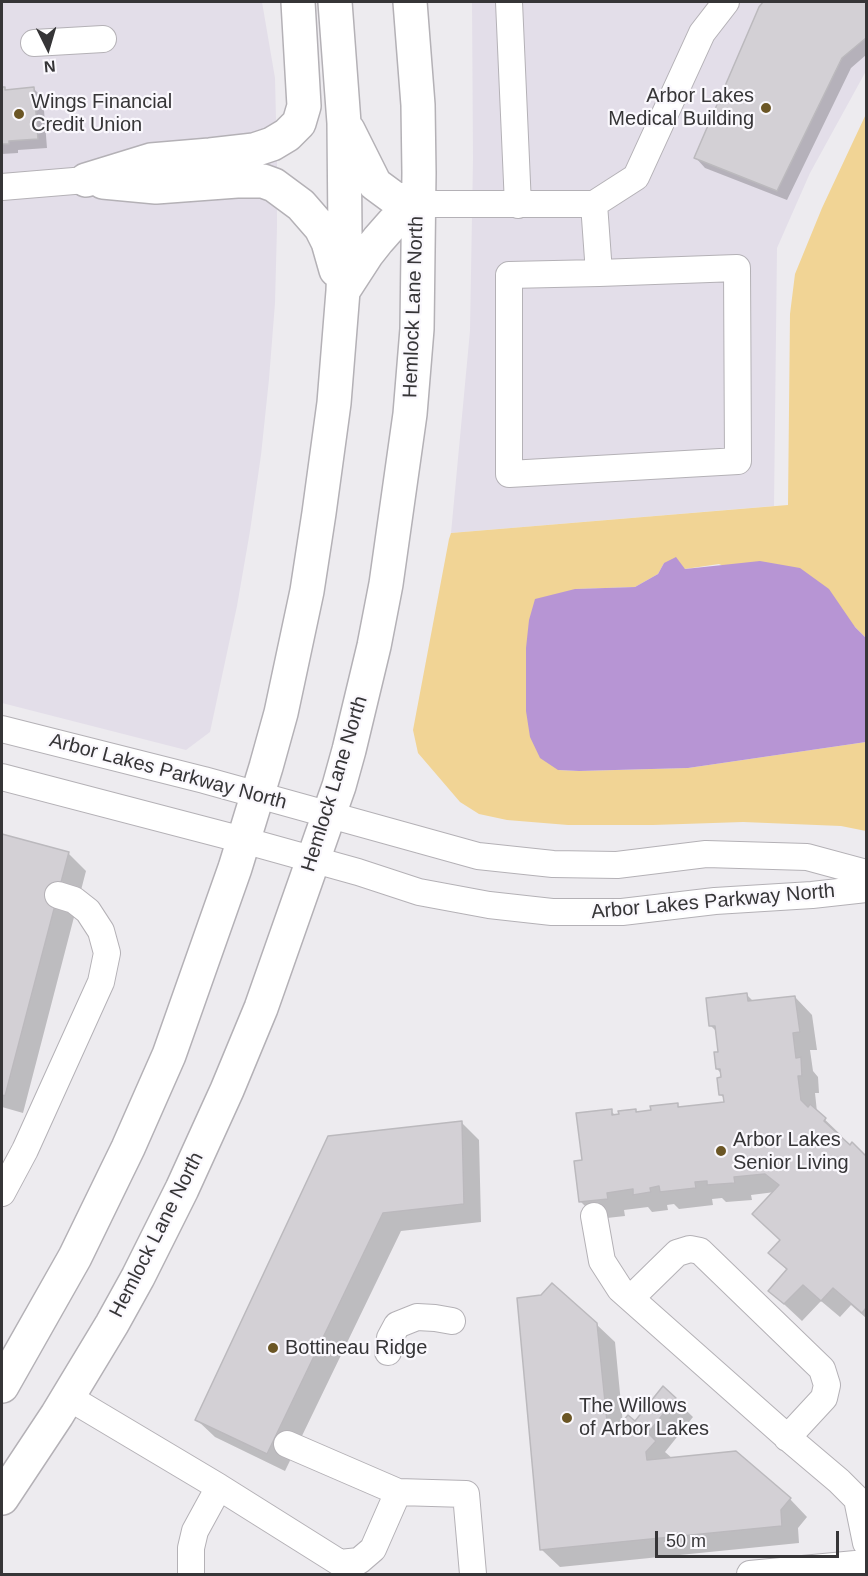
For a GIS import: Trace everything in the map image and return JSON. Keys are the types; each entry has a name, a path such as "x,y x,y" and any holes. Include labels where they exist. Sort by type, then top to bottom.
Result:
{"main road":[{"path":"86,180 151,160 254,150 272,144 287,135 299,123 304,106 298,2"},
{"path":"2,1386 104,1201 169,1055 258,795 281,713 307,591 319,513 332,413 343,291 344,123 335,2"},
{"name":"Hemlock Lane North","path":"2,1498 68,1397 138,1277 182,1189 261,1008 349,750 386,584 410,414 417,329 418,105 410,2"},
{"path":"344,123 375,184 394,198 418,204"},
{"path":"86,180 156,187 237,180 262,181 274,185 301,205 321,228 328,242 343,291"},
{"path":"343,291 378,240 393,223 418,204"}],"street":[{"path":"509,2 518,205"},
{"path":"418,204 594,204 636,177 702,33 726,2"},
{"path":"34,43 103,39"},
{"path":"2,187 86,180"},
{"path":"594,204 599,273"},
{"path":"737,268 738,461 509,474 509,275 599,273 737,268"},
{"name":"Arbor Lakes Parkway North","path":"2,729 258,795 478,856 553,864 617,865 706,854 807,857 867,873"},
{"name":"Arbor Lakes Parkway North","path":"2,777 313,859 419,892 489,905 552,912 622,912 715,901 867,889"},
{"path":"2,1193 25,1150 101,982 107,953 101,931 88,911 74,900 58,895"},
{"path":"594,1216 602,1260 620,1288 857,1499 867,1543"},
{"path":"631,1298 677,1253 690,1249 700,1251 822,1369 826,1385 824,1398 787,1438"},
{"path":"388,1352 390,1338 397,1325 417,1317 452,1321"},
{"path":"68,1397 219,1487 340,1563 359,1561 373,1549 398,1492"},
{"path":"287,1444 398,1492 466,1494 473,1575"},
{"path":"191,1575 191,1548 195,1531 219,1487"},
{"path":"750,1575 867,1563"}],"shaded area":[{"path":"2,2 262,2 275,78 277,162 275,303 269,379 250,531 237,606 210,732 186,750 2,703"},
{"path":"472,2 866,2 866,71 810,173 777,248 774,506 451,533 470,331 473,159"},
{"path":"866,114 866,638 855,627 719,564 685,569 664,563 658,574 635,587 575,589 558,770 688,768 866,742 866,831 841,826 743,822 568,825 507,820 479,814 460,802 418,753 413,730 451,533 788,505 790,314 795,274 822,208"},
{"path":"676,557 685,569 760,561 800,568 829,589 855,627 866,638 866,742 688,768 558,770 540,758 530,737 526,711 526,648 529,620 535,599 575,589 635,587 658,574 664,563"}],"building":[{"name":"Arbor Lakes Medical Building","path":"763,2 866,2 866,38 842,58 777,191 694,158"},
{"name":"Wings Financial Credit Union","path":"2,87 5,87 5,90 34,87 38,139 9,141 9,144 2,144"},
{"path":"2,834 69,852 5,1096 2,1095"},
{"name":"Arbor Lakes Senior Living","path":"747,993 748,1001 795,996 800,1032 793,1033 796,1058 801,1057 802,1076 798,1076 801,1100 808,1107 810,1104 826,1118 824,1121 866,1156 866,1308 862,1313 833,1288 821,1301 803,1285 784,1304 768,1291 787,1269 768,1253 780,1240 752,1214 779,1185 765,1174 734,1177 735,1183 707,1185 707,1181 695,1182 696,1188 660,1192 659,1186 650,1188 651,1192 633,1195 633,1189 607,1193 608,1199 579,1202 574,1161 582,1160 576,1113 612,1109 612,1115 619,1114 618,1111 651,1110 650,1106 678,1103 678,1107 724,1102 723,1095 719,1095 717,1078 721,1077 720,1069 716,1069 714,1052 718,1052 715,1026 709,1026 706,998"},
{"name":"Bottineau Ridge","path":"462,1121 464,1204 383,1213 267,1454 195,1420 328,1136"},
{"name":"The Willows of Arbor Lakes","path":"552,1283 597,1323 608,1431 615,1430 628,1415 635,1421 663,1386 676,1398 648,1433 656,1441 646,1452 647,1460 736,1451 791,1498 781,1510 782,1526 540,1550 517,1298 541,1295"}],"place":[{"name":"Arbor Lakes Medical Building","path":"766,108"},
{"name":"Wings Financial Credit Union","path":"19,114"},
{"name":"Arbor Lakes Senior Living","path":"721,1151"},
{"name":"Bottineau Ridge","path":"273,1348"},
{"name":"The Willows of Arbor Lakes","path":"567,1418"}]}
